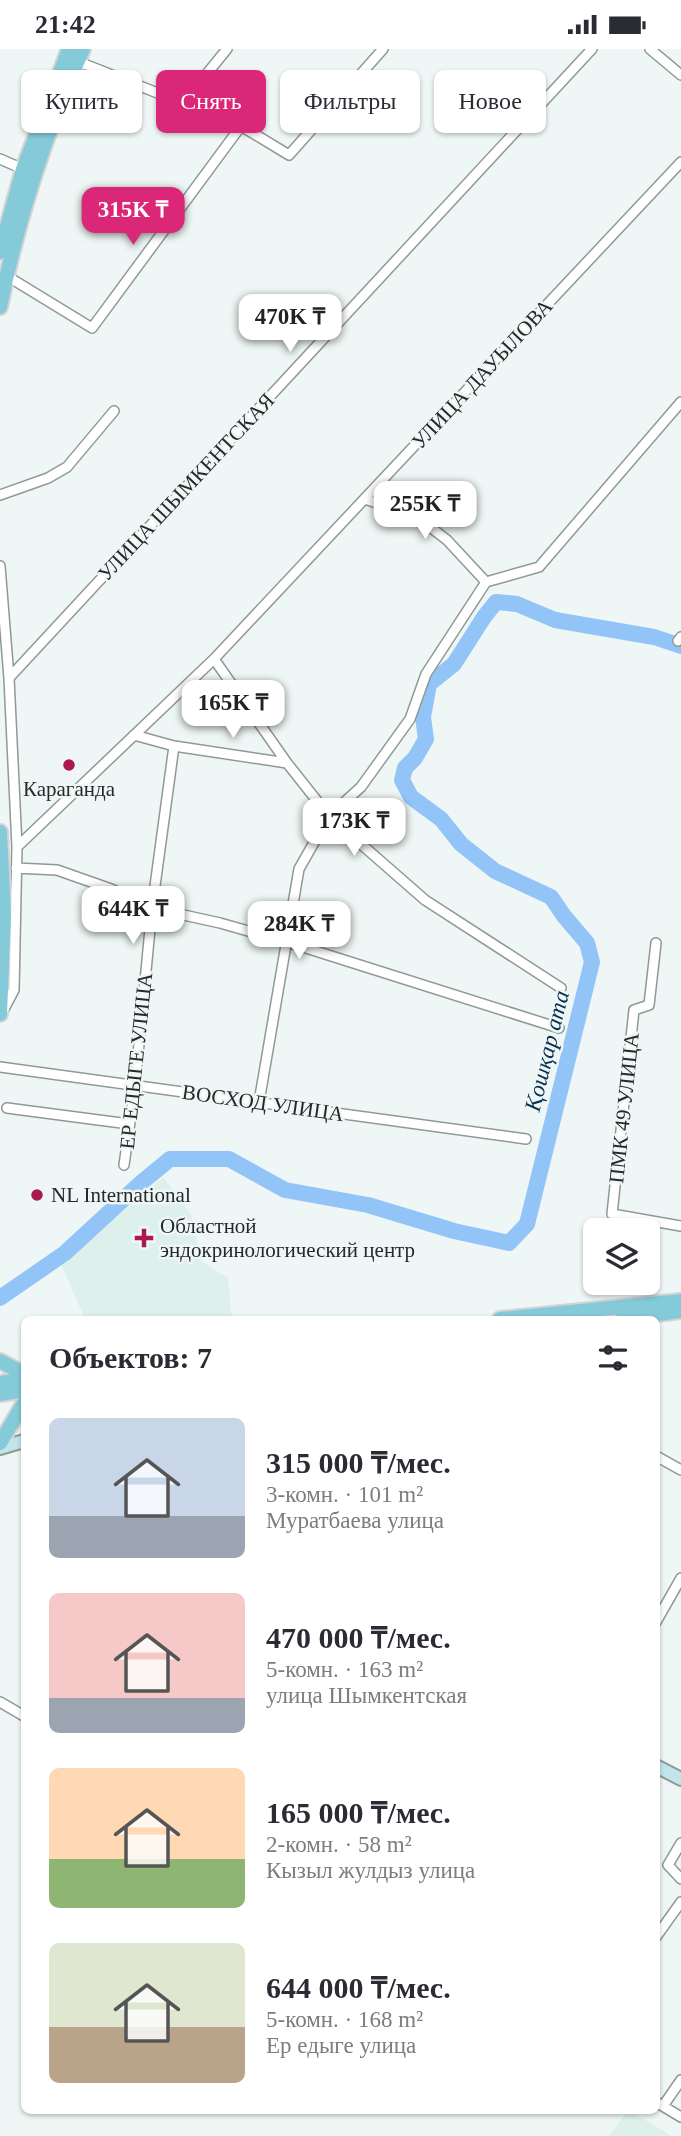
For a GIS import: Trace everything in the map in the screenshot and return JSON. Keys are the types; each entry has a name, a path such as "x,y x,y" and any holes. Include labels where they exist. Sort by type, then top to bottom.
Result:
{"main road":[{"path":"0,252 23,169 74,54"},
{"path":"0,307 34,178 74,54"},
{"path":"0,832 4,914 0,1015"},
{"path":"530,1316 681,1301"},
{"path":"644,1316 681,1311"},
{"path":"0,1361 21,1375"},
{"path":"0,1383 21,1378"},
{"path":"0,1394 21,1390"},
{"path":"0,1445 21,1408"},
{"path":"0,1445 21,1442"},
{"path":"660,1768 681,1779"}],"street":[{"path":"210,70 227,49"},
{"path":"253,133 289,155 383,49"},
{"name":"УЛИЦА ШЫМКЕНТСКАЯ","path":"9,678 592,49"},
{"path":"650,49 681,75"},
{"path":"74,54 156,91"},
{"path":"7,276 92,327 236,133"},
{"path":"0,159 23,169"},
{"name":"УЛИЦА ДАУЫЛОВА","path":"16,847 215,659 681,162"},
{"path":"258,1102 299,869 329,816 361,787 410,719 426,674 486,582 539,567 681,402"},
{"path":"0,495 48,478 66,467 114,411"},
{"path":"365,499 417,517 447,540 486,582"},
{"path":"0,566 9,678 16,847 14,991 0,1015"},
{"path":"215,659 287,763 329,816 425,900 561,988"},
{"path":"134,735 174,746 287,763"},
{"name":"ЕР ЕДЫГЕ УЛИЦА","path":"124,1165 135,1086 152,908 174,746"},
{"path":"16,868 57,870 111,889 152,908 287,942 559,1028"},
{"name":"ПМК 49 УЛИЦА","path":"656,943 649,1005 634,1010 612,1214 681,1226"},
{"name":"ВОСХОД УЛИЦА","path":"0,1067 526,1139"},
{"path":"7,1108 129,1123"},
{"path":"660,1458 681,1470"},
{"path":"660,1615 681,1578"},
{"path":"0,1702 21,1714"},
{"path":"681,1843 668,1865 681,1879"},
{"path":"660,1931 681,1902"},
{"path":"681,2080 660,2104 681,2117"}],"shaded area":[{"name":"Областной эндокринологический центр","path":"163,1177 191,1214 202,1262 228,1278 232,1316 84,1316 61,1264"},
{"path":"626,2114 635,2114 672,2136 609,2136"}],"waterway":[{"name":"Қошқар ата","path":"0,1298 65,1253 170,1159 229,1159 285,1190 368,1205 454,1231 509,1243 527,1224 592,962 587,943 551,897 495,871 461,844 441,819 411,797 402,780 405,768 415,758 426,739 423,717 429,684 454,664 496,602 517,604 555,620 654,637 681,646"}],"place":[{"name":"Караганда","path":"69,765"},
{"name":"NL International","path":"37,1195"},
{"name":"Областной эндокринологический центр","path":"144,1238"}]}
